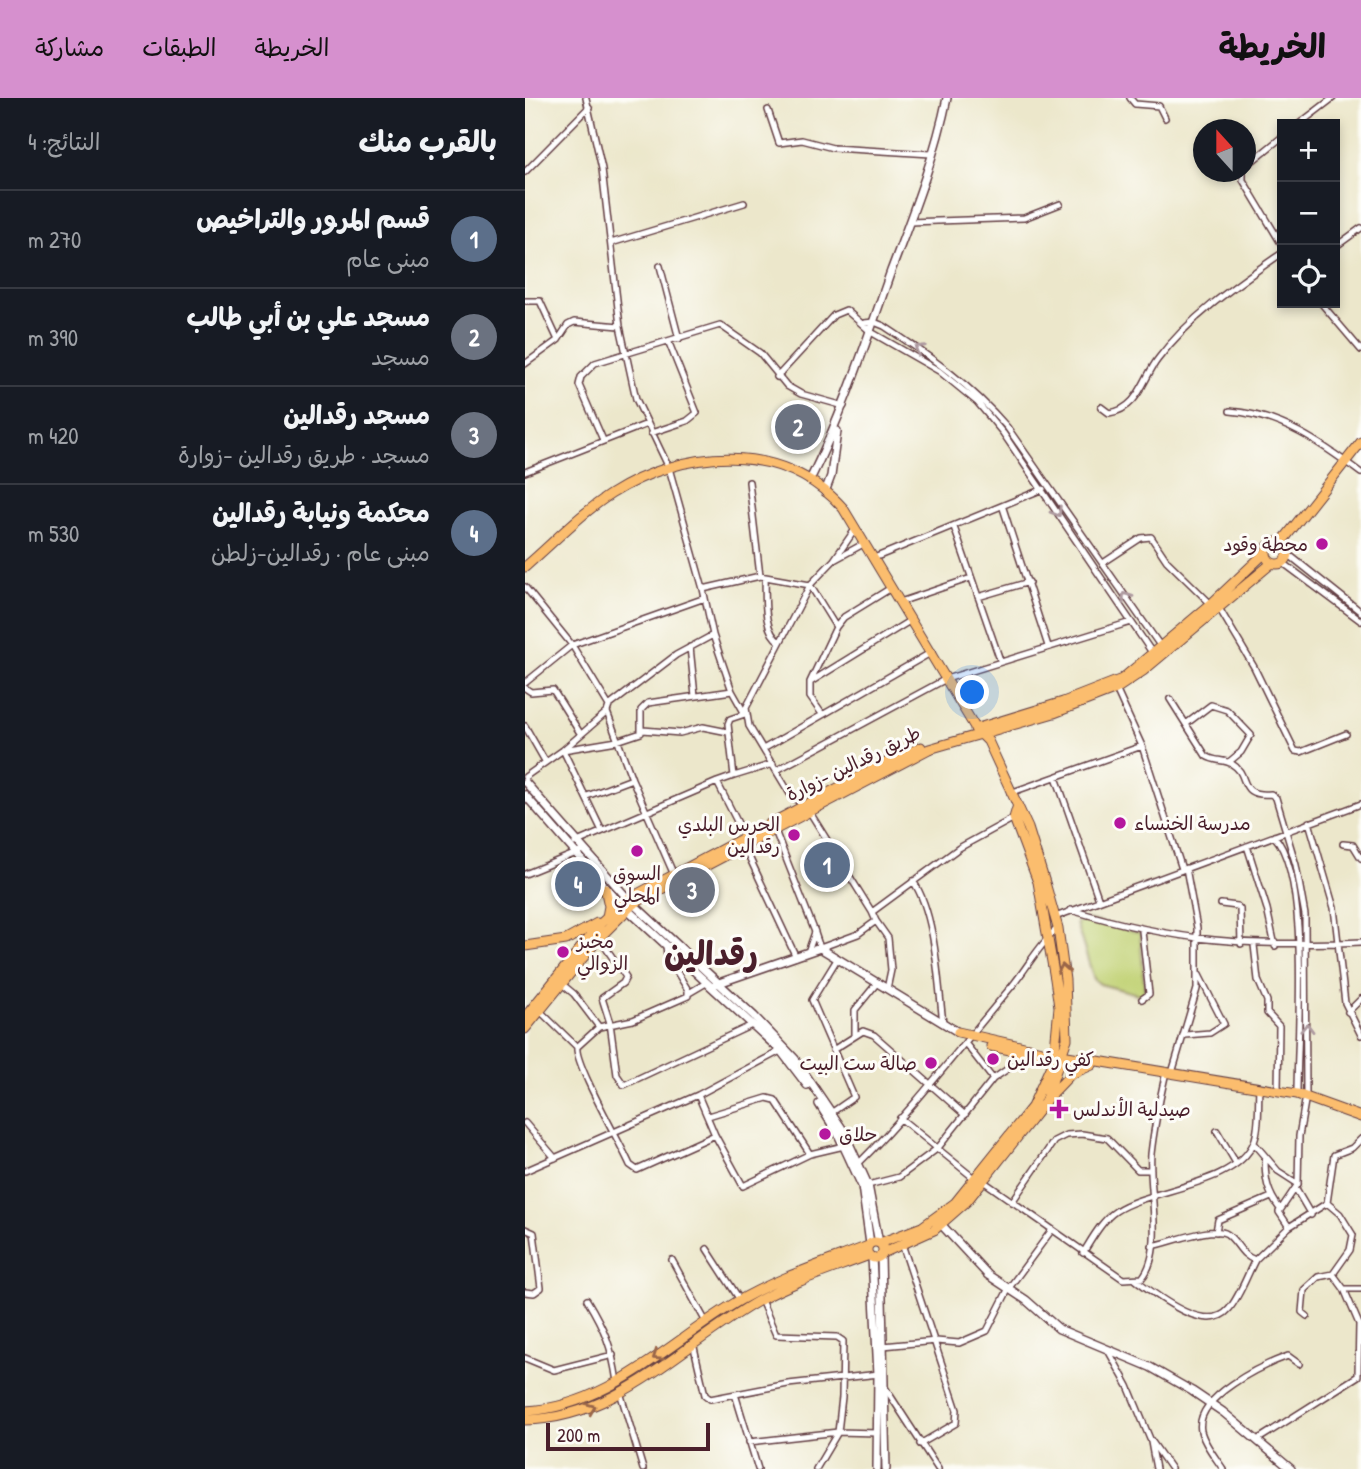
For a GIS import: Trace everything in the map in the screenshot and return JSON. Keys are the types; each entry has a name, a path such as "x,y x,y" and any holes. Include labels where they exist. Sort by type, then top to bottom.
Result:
{"main road":[{"path":"1266,552 1281,560 1281,543 1361,442"},
{"path":"525,567 609,495 639,478 669,468 721,457 742,457 785,468 810,480 843,508 979,731 1010,793 1017,814 1028,828 1050,919 1048,937 1059,1007 1058,1057 1032,1107 979,1180"},
{"name":"طريق رقدالين -زوارة","path":"1215,606 1266,552 1271,543 1281,543"},
{"name":"طريق رقدالين -زوارة","path":"979,731 1083,703 1116,689 1215,606 1281,560"},
{"name":"طريق رقدالين -زوارة","path":"627,904 806,809 929,749 1107,685 1155,657"},
{"name":"طريق رقدالين -زوارة","path":"745,841 806,809"},
{"path":"525,1029 606,918 609,906 605,888"},
{"path":"525,946 566,940 627,904"},
{"path":"525,1017 562,984 627,904"},
{"path":"1045,1102 1068,1028 1068,1004 1058,928 1050,919"},
{"path":"525,997 540,1005"},
{"path":"965,1037 1092,1065 1168,1074"},
{"path":"965,1037 1039,1057 1058,1057 1278,1090 1301,1095 1361,1117"},
{"path":"1039,1057 1047,1062 1050,1070"},
{"path":"525,1411 556,1408 579,1401 617,1383 740,1300 875,1250 902,1244 939,1221 979,1180 1072,1074 1092,1065"},
{"path":"525,1420 565,1416 620,1394 761,1300 939,1221"}],"street":[{"path":"586,98 603,169 625,356 636,399 669,468 713,635 732,691 749,726 765,748 795,801 806,809 888,938 891,970 887,989"},
{"path":"810,480 839,419 871,332 909,222 947,98"},
{"path":"1130,98 1135,104 1159,106 1165,118"},
{"path":"1306,119 1333,98"},
{"path":"525,172 589,107"},
{"path":"768,110 779,144 802,140 826,147 931,154"},
{"path":"1256,159 1277,141"},
{"path":"1244,182 1277,237"},
{"path":"611,243 744,203"},
{"path":"909,222 1024,218 1060,204"},
{"path":"1338,245 1361,228"},
{"path":"1101,407 1109,413 1125,408 1142,390 1160,356 1201,315 1248,275 1277,256"},
{"path":"660,266 679,339"},
{"path":"525,301 540,301 558,340"},
{"path":"1325,308 1361,350"},
{"path":"777,377 839,311 846,310 865,323 871,332 881,335 939,371 977,402 1003,433 1155,657"},
{"path":"525,364 558,340 568,325 575,322 620,326"},
{"path":"865,323 874,322 884,326 947,367 981,396 1007,427 1163,650"},
{"path":"603,440 579,385 581,377 595,363 669,343 720,325 760,353 777,377 801,394 844,406"},
{"path":"881,335 884,326"},
{"path":"651,433 687,421 697,414 669,343"},
{"path":"1230,411 1245,412 1290,426 1361,473"},
{"path":"825,492 831,476 839,419"},
{"path":"525,472 647,424"},
{"path":"749,482 768,624 773,638 780,642"},
{"path":"874,558 1003,508 1043,489"},
{"path":"1003,508 1048,646"},
{"path":"954,527 1000,660"},
{"path":"734,776 730,719 745,714 810,585 834,560 856,528"},
{"path":"1103,563 1141,538 1151,537 1167,561 1215,606 1254,667 1294,751 1301,752 1346,734"},
{"path":"834,560 865,543"},
{"path":"1281,560 1361,612"},
{"path":"1281,560 1361,621"},
{"path":"703,589 762,577 810,585 836,627"},
{"path":"900,602 971,578"},
{"path":"978,597 1028,582"},
{"path":"525,587 572,645 608,709 632,779 676,878"},
{"path":"822,714 810,697 810,682 836,627 844,617 891,588"},
{"path":"525,683 572,645 705,598"},
{"path":"810,682 911,620"},
{"path":"777,770 946,679 1000,660 1131,622"},
{"path":"713,635 653,672 580,733 563,751 545,761 525,779 577,842 580,852 605,888 627,904 718,985 783,1049 831,1113 862,1186 875,1250 881,1373 886,1389 938,1469"},
{"path":"690,647 695,696"},
{"path":"765,748 932,652"},
{"path":"525,688 531,692 553,690 580,733"},
{"path":"1116,689 1142,746 1184,869 1198,940 1197,989 1185,1035 1168,1074 1151,1170 1152,1246 1147,1272 1136,1280"},
{"path":"643,730 641,710 649,703 732,691"},
{"path":"1170,699 1206,757 1215,762 1229,762 1237,768 1247,789 1257,795 1271,794 1276,798 1298,875 1305,915 1302,945 1297,1188 1279,1214 1290,1227"},
{"path":"1186,724 1211,705 1227,710 1251,736 1229,762"},
{"path":"525,726 545,761"},
{"path":"563,751 617,741 643,730 680,733 703,727 729,732"},
{"path":"1010,793 1142,746"},
{"path":"563,751 601,829"},
{"path":"569,846 647,810 717,782 773,764"},
{"path":"1056,777 1099,900"},
{"path":"587,796 632,779"},
{"path":"717,782 796,957"},
{"path":"525,795 569,846 580,852 666,945 752,1025 783,1049 858,1164 868,1185 883,1346 877,1469"},
{"path":"1050,919 1361,804"},
{"path":"872,912 979,835 1017,814"},
{"path":"1309,822 1334,908 1348,1012 1361,1035"},
{"path":"774,828 820,948 836,961 965,1037 993,1079"},
{"path":"1274,836 1283,848 1293,876 1302,945"},
{"path":"1343,844 1353,845 1361,858"},
{"path":"1247,846 1267,909 1275,946"},
{"path":"525,874 580,852"},
{"path":"913,881 921,892 933,946 943,1023"},
{"path":"1221,904 1237,906 1240,909 1241,944"},
{"path":"1071,910 1142,931 1198,940 1275,946 1361,942"},
{"path":"577,1047 599,1027 643,1017 706,983 718,985 858,934 876,920"},
{"path":"858,1164 931,1084 965,1037 1058,928"},
{"path":"1142,931 1142,954 1149,985 1149,994 1142,999"},
{"path":"808,952 815,932"},
{"path":"599,938 626,977 623,983 602,998 610,1023 617,1075 624,1084 752,1025"},
{"path":"666,945 667,956 689,993"},
{"path":"1254,945 1258,980 1267,1000 1267,1013 1279,1027 1278,1090"},
{"path":"831,1113 854,1097 812,1000 836,961"},
{"path":"1185,1035 1210,1033 1224,1024 1198,972"},
{"path":"855,1034 855,1010 877,983"},
{"path":"562,984 575,994 599,1027"},
{"path":"1348,1012 1361,999"},
{"path":"540,1005 577,1047 577,1058 630,1165 637,1170 715,1135"},
{"path":"833,1051 855,1034 863,1031 874,1035 965,1115"},
{"path":"525,1171 698,1095 783,1049"},
{"path":"868,1185 899,1177 938,1148 993,1079 1028,1055"},
{"path":"1083,1252 1110,1215 1152,1197 1176,1191 1236,1163 1254,1143 1259,1088"},
{"path":"698,1095 715,1135 743,1185 810,1154 844,1146"},
{"path":"708,1116 760,1100 775,1100 810,1154"},
{"path":"900,1118 979,1180 1051,1231 1123,1279 1136,1280 1175,1310 1191,1315 1217,1316 1228,1310 1255,1260 1290,1227 1327,1203 1334,1155 1352,1148 1361,1139"},
{"path":"525,1124 555,1158"},
{"path":"1217,1131 1236,1163"},
{"path":"1012,1202 1054,1141 1066,1135 1082,1134 1107,1138 1138,1170 1151,1170"},
{"path":"1254,1143 1265,1158 1297,1188 1311,1215"},
{"path":"1265,1158 1265,1181 1271,1197 1280,1209"},
{"path":"1216,1232 1218,1220 1271,1197"},
{"path":"1327,1203 1340,1214 1353,1235 1361,1238"},
{"path":"939,1221 988,1275 1010,1288 1059,1329 1150,1367 1209,1402 1291,1469"},
{"path":"525,1229 534,1233 541,1284 539,1290 525,1292"},
{"path":"883,1346 936,1341 959,1343 987,1331 1010,1288 1051,1231"},
{"path":"1152,1246 1216,1232 1227,1234 1245,1255 1255,1260"},
{"path":"1307,1316 1302,1312 1304,1290 1318,1277 1333,1273 1350,1250 1353,1235"},
{"path":"902,1244 957,1410 956,1423 921,1444"},
{"path":"708,1249 740,1300"},
{"path":"672,1260 706,1323"},
{"path":"1257,1440 1358,1376 1359,1324 1344,1289 1333,1273"},
{"path":"1344,1289 1361,1289"},
{"path":"587,1300 603,1323 613,1355 620,1394 643,1469"},
{"path":"761,1300 776,1335 837,1336 843,1341 838,1432 816,1469"},
{"path":"694,1343 707,1398 881,1373"},
{"path":"1109,1352 1150,1439 1171,1469"},
{"path":"525,1358 554,1370 613,1355"},
{"path":"1223,1469 1201,1431 1209,1402 1232,1384 1279,1359 1288,1356 1299,1364"},
{"path":"886,1389 886,1469"},
{"path":"735,1394 758,1469"},
{"path":"749,1441 838,1432 878,1433"},
{"path":"1150,1439 1156,1469"}],"green space":[{"path":"1086,919 1140,933 1145,996 1100,984 1094,979 1076,923"}],"place":[{"name":"مسجد علي بن أبي طالب","path":"798,427"},
{"name":"محطة وقود","path":"1322,544"},
{"name":"مدرسة الخنساء","path":"1120,823"},
{"name":"الحرس البلدي رقدالين","path":"794,835"},
{"name":"السوق المحلي","path":"637,851"},
{"name":"قسم المرور والتراخيص","path":"827,865"},
{"name":"محكمة ونيابة رقدالين","path":"578,884"},
{"name":"مسجد رقدالين","path":"692,890"},
{"name":"مخبز الزوالي","path":"563,952"},
{"name":"كفي رقدالين","path":"993,1059"},
{"name":"صالة ست البيت","path":"931,1063"},
{"name":"صيدلية الأندلس","path":"1059,1109"},
{"name":"حلاق","path":"825,1134"}],"district":[{"name":"رقدالين","path":"711,953"}]}
